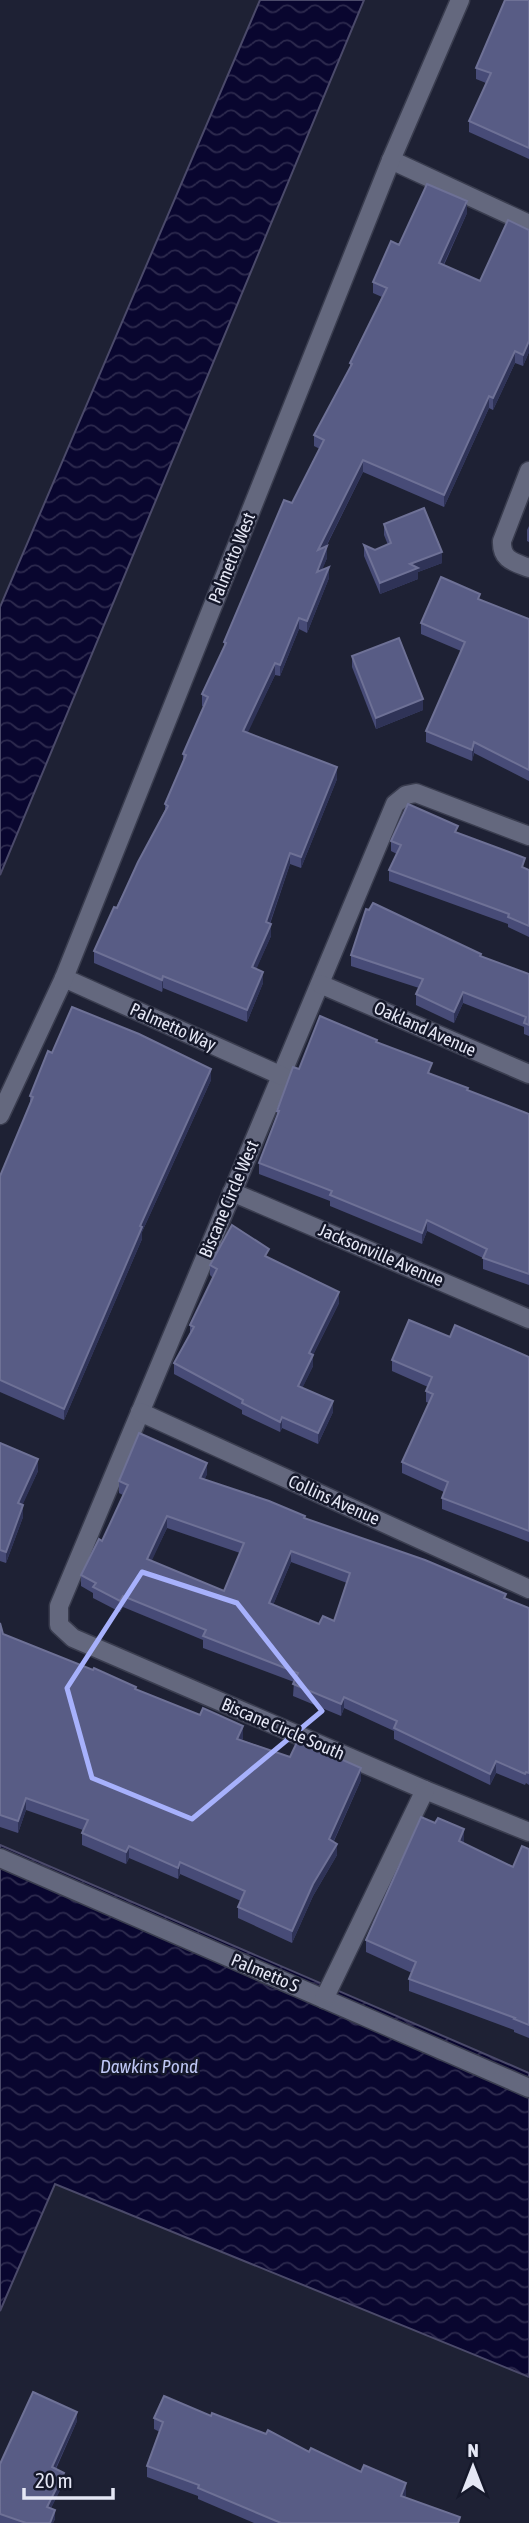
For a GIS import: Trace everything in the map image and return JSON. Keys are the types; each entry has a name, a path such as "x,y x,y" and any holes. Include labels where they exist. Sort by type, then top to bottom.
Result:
{"street":[{"name":"Palmetto West","path":"0,1115 64,978 391,160 460,0"},
{"path":"391,160 529,224"},
{"path":"529,471 501,550 506,558 529,568"},
{"name":"Biscane Circle West","path":"59,1606 395,804 406,795 416,793 529,836"},
{"name":"Palmetto Way","path":"64,978 282,1076"},
{"name":"Oakland Avenue","path":"320,984 529,1074"},
{"name":"Jacksonville Avenue","path":"232,1192 529,1319"},
{"name":"Collins Avenue","path":"139,1412 529,1588"},
{"name":"Biscane Circle South","path":"59,1606 59,1625 72,1638 529,1832"},
{"path":"324,1999 425,1790"},
{"name":"Palmetto S","path":"0,1858 529,2088"}],"highlighted area":[{"path":"142,1572 237,1603 322,1711 192,1819 92,1778 67,1688"}],"water":[{"path":"260,0 364,0 0,875 0,607"},
{"name":"Dawkins Pond","path":"0,1845 529,2073 529,2377 55,2184 0,2311"}],"building":[{"path":"505,0 529,0 529,148 469,121 491,73 476,68"},
{"path":"427,184 467,201 439,263 480,281 508,220 529,230 529,341 523,355 515,351 493,398 489,396 444,495 363,460 318,550 327,546 317,572 329,567 307,621 299,618 280,665 275,663 243,731 337,767 301,857 290,853 266,922 271,924 252,967 263,972 247,1010 163,976 162,980 94,951 114,907 117,908 168,806 165,804 186,755 183,754 208,697 202,694 226,643 224,642 284,500 292,503 324,440 314,435 352,364 350,363 387,288 373,282 391,241 399,245"},
{"path":"424,508 442,552 410,564 418,568 380,583 364,545 375,550 391,543 384,524"},
{"path":"441,577 480,594 478,599 529,619 529,770 474,742 472,750 426,731 465,642 421,623"},
{"path":"399,638 423,699 376,718 352,656"},
{"path":"408,804 458,826 455,832 525,858 522,867 529,870 529,926 508,917 509,914 389,870 401,845 391,841"},
{"path":"373,903 481,954 480,956 529,974 529,1025 524,1023 526,1017 463,992 454,1012 416,994 423,979 351,955 366,909 369,910"},
{"path":"72,1007 139,1034 211,1069 140,1226 142,1227 64,1409 0,1380 0,1176 33,1097 30,1096 48,1051 52,1053"},
{"path":"320,1016 377,1040 376,1042 432,1063 428,1073 529,1114 529,1274 483,1258 487,1249 427,1220 422,1233 330,1195 332,1191 259,1163 293,1067 299,1069"},
{"path":"232,1225 269,1249 265,1256 339,1292 309,1353 313,1355 298,1386 333,1401 318,1433 282,1417 280,1422 174,1363 194,1327 190,1325 217,1269 210,1265"},
{"path":"409,1320 450,1337 455,1325 529,1357 529,1531 442,1498 448,1482 402,1462 433,1394 426,1391 432,1377 392,1360"},
{"path":"139,1433 207,1463 200,1478 425,1560 506,1594 504,1598 529,1608 529,1773 525,1774 496,1761 490,1774 394,1728 397,1721 344,1697 341,1704 293,1684 298,1673 203,1636 206,1630 123,1596 120,1601 93,1587 96,1583 81,1575 99,1539 102,1541 128,1485 119,1481","holes":["167,1516 244,1543 224,1591 147,1559","291,1551 350,1573 334,1621 323,1616 319,1624 269,1603"]},
{"path":"0,1443 38,1459 18,1503 23,1505 6,1552 0,1550"},
{"path":"0,1623 3,1634 93,1670 94,1668 136,1687 135,1689 200,1715 203,1708 243,1726 237,1739 290,1757 298,1740 361,1768 329,1839 337,1844 313,1884 292,1931 238,1907 245,1891 180,1862 178,1868 129,1846 126,1852 82,1833 88,1820 26,1798 18,1821 0,1815"},
{"path":"421,1817 435,1823 438,1818 464,1829 459,1841 513,1867 522,1846 529,1849 529,2025 409,1979 416,1962 366,1940"},
{"path":"33,2392 77,2412 52,2467 64,2473 47,2507 55,2510 50,2523 26,2523 0,2514 0,2464"},
{"path":"164,2396 211,2416 212,2413 266,2434 268,2430 309,2452 311,2448 361,2472 364,2465 406,2483 401,2496 460,2517 458,2523 281,2523 198,2488 199,2485 147,2466 163,2422 154,2418"}]}
